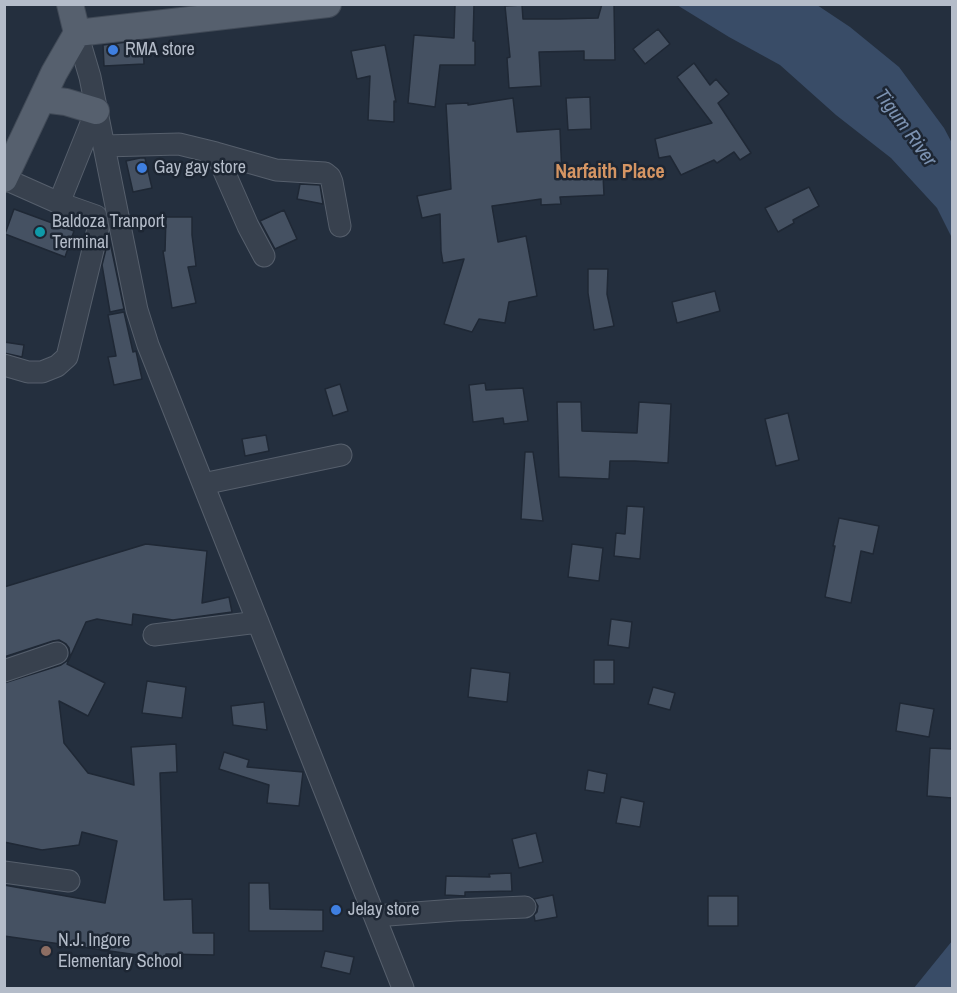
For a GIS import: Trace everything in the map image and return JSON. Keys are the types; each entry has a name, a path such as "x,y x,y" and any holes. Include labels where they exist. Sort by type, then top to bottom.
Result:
{"main road":[{"path":"4,178 54,73 77,33 70,4"},
{"path":"77,33 328,4"},
{"path":"42,99 66,102 96,111"}],"street":[{"path":"77,33 90,76 137,310 148,345 403,988"},
{"path":"59,203 96,111"},
{"path":"104,146 179,144 276,170 326,173 332,183 339,225"},
{"path":"216,153 248,226 264,256"},
{"path":"4,178 59,203 96,216 98,229 67,357 57,366 42,372 28,372 4,365"},
{"path":"203,484 341,455"},
{"path":"153,635 258,622"},
{"path":"4,671 57,653"},
{"path":"4,872 69,880"},
{"path":"375,916 525,907"}],"water":[{"name":"Tigum River","path":"677,5 817,5 850,27 899,67 944,128 952,143 952,238 937,208 891,158 836,115 780,65"},
{"path":"952,941 952,988 914,988 948,946"}],"building":[{"path":"602,4 614,4 615,60 584,60 584,51 539,52 541,86 509,88 507,58 510,57 505,6 522,5 523,19 558,19 598,18"},
{"path":"455,5 474,5 475,65 440,65 435,107 408,103 414,35 454,38"},
{"path":"658,29 670,44 645,64 633,49"},
{"path":"143,40 144,64 104,66 103,45"},
{"path":"385,45 396,102 394,101 394,122 368,120 370,76 357,79 351,51"},
{"path":"694,63 710,85 716,79 729,94 718,103 751,153 740,160 734,152 717,163 714,160 681,175 670,156 659,158 655,139 712,123 677,77"},
{"path":"590,97 591,129 568,130 566,98"},
{"path":"513,98 517,132 560,129 562,177 603,175 604,195 560,197 561,204 541,205 541,199 492,206 498,242 526,236 537,296 509,302 505,323 479,319 472,332 444,324 464,259 443,263 440,214 422,218 417,196 451,189 446,104 468,103 468,105"},
{"path":"145,158 152,188 133,192 126,161"},
{"path":"300,184 320,185 323,204 297,199"},
{"path":"809,187 819,206 793,220 794,223 778,232 765,208"},
{"name":"Baldoza Tranport Terminal","path":"14,209 74,231 65,257 5,234"},
{"path":"284,210 297,239 275,249 260,221"},
{"path":"166,217 192,217 196,266 188,267 196,303 172,308 163,251 165,251"},
{"path":"109,237 124,309 110,312 102,265"},
{"path":"588,269 608,269 607,294 614,326 594,330 588,293"},
{"path":"715,291 720,311 677,323 672,302"},
{"path":"124,312 142,379 114,385 108,357 116,356 108,315"},
{"path":"4,342 24,345 22,357 4,353"},
{"path":"485,383 486,390 523,388 528,421 504,424 503,418 473,422 469,385"},
{"path":"340,384 348,411 333,416 325,389"},
{"path":"557,402 581,402 582,431 637,433 639,402 671,404 668,463 610,461 609,479 559,477"},
{"path":"788,413 799,460 776,466 765,419"},
{"path":"266,435 269,451 245,456 242,439"},
{"path":"525,452 533,452 543,521 521,519"},
{"path":"627,506 644,507 640,559 614,556 616,533 625,534"},
{"path":"839,518 879,526 873,554 861,551 851,603 825,597"},
{"path":"146,544 207,551 202,603 229,597 232,612 173,620 133,614 132,625 97,619 86,622 67,664 105,683 88,716 59,701 64,743 88,773 134,785 131,747 176,744 177,772 160,773 164,900 192,899 193,933 214,933 214,955 166,954 166,959 4,936 4,885 105,903 117,841 82,832 79,845 42,850 4,842 4,683 61,665 70,655 69,648 59,640 4,657 4,587"},
{"path":"572,544 603,548 599,581 568,577"},
{"path":"611,619 632,622 629,648 608,645"},
{"path":"594,660 614,660 614,684 594,684"},
{"path":"471,668 510,673 507,702 468,697"},
{"path":"147,681 186,687 182,718 142,713"},
{"path":"653,687 675,693 670,710 648,704"},
{"path":"264,702 267,730 233,725 231,706"},
{"path":"900,703 934,709 929,737 896,731"},
{"path":"930,748 952,749 952,798 927,796"},
{"path":"224,752 249,760 247,767 303,772 299,806 267,803 269,785 219,769"},
{"path":"588,770 607,774 604,793 585,790"},
{"path":"621,797 644,802 640,827 616,823"},
{"path":"536,833 543,862 519,868 512,839"},
{"path":"511,873 512,891 465,892 465,896 445,895 446,876 490,877 489,874"},
{"path":"249,883 269,883 270,909 323,910 323,931 249,931"},
{"path":"553,895 557,917 535,921 534,915 538,906 534,899"},
{"path":"708,896 738,896 738,926 708,926"},
{"path":"325,951 354,957 350,974 321,967"}],"place":[{"name":"RMA store","path":"113,50"},
{"name":"Gay gay store","path":"142,168"},
{"name":"Baldoza Tranport Terminal","path":"40,232"},
{"name":"Jelay store","path":"336,910"},
{"name":"N.J. Ingore Elementary School","path":"46,951"}],"district":[{"name":"Narfaith Place","path":"610,173"}]}
